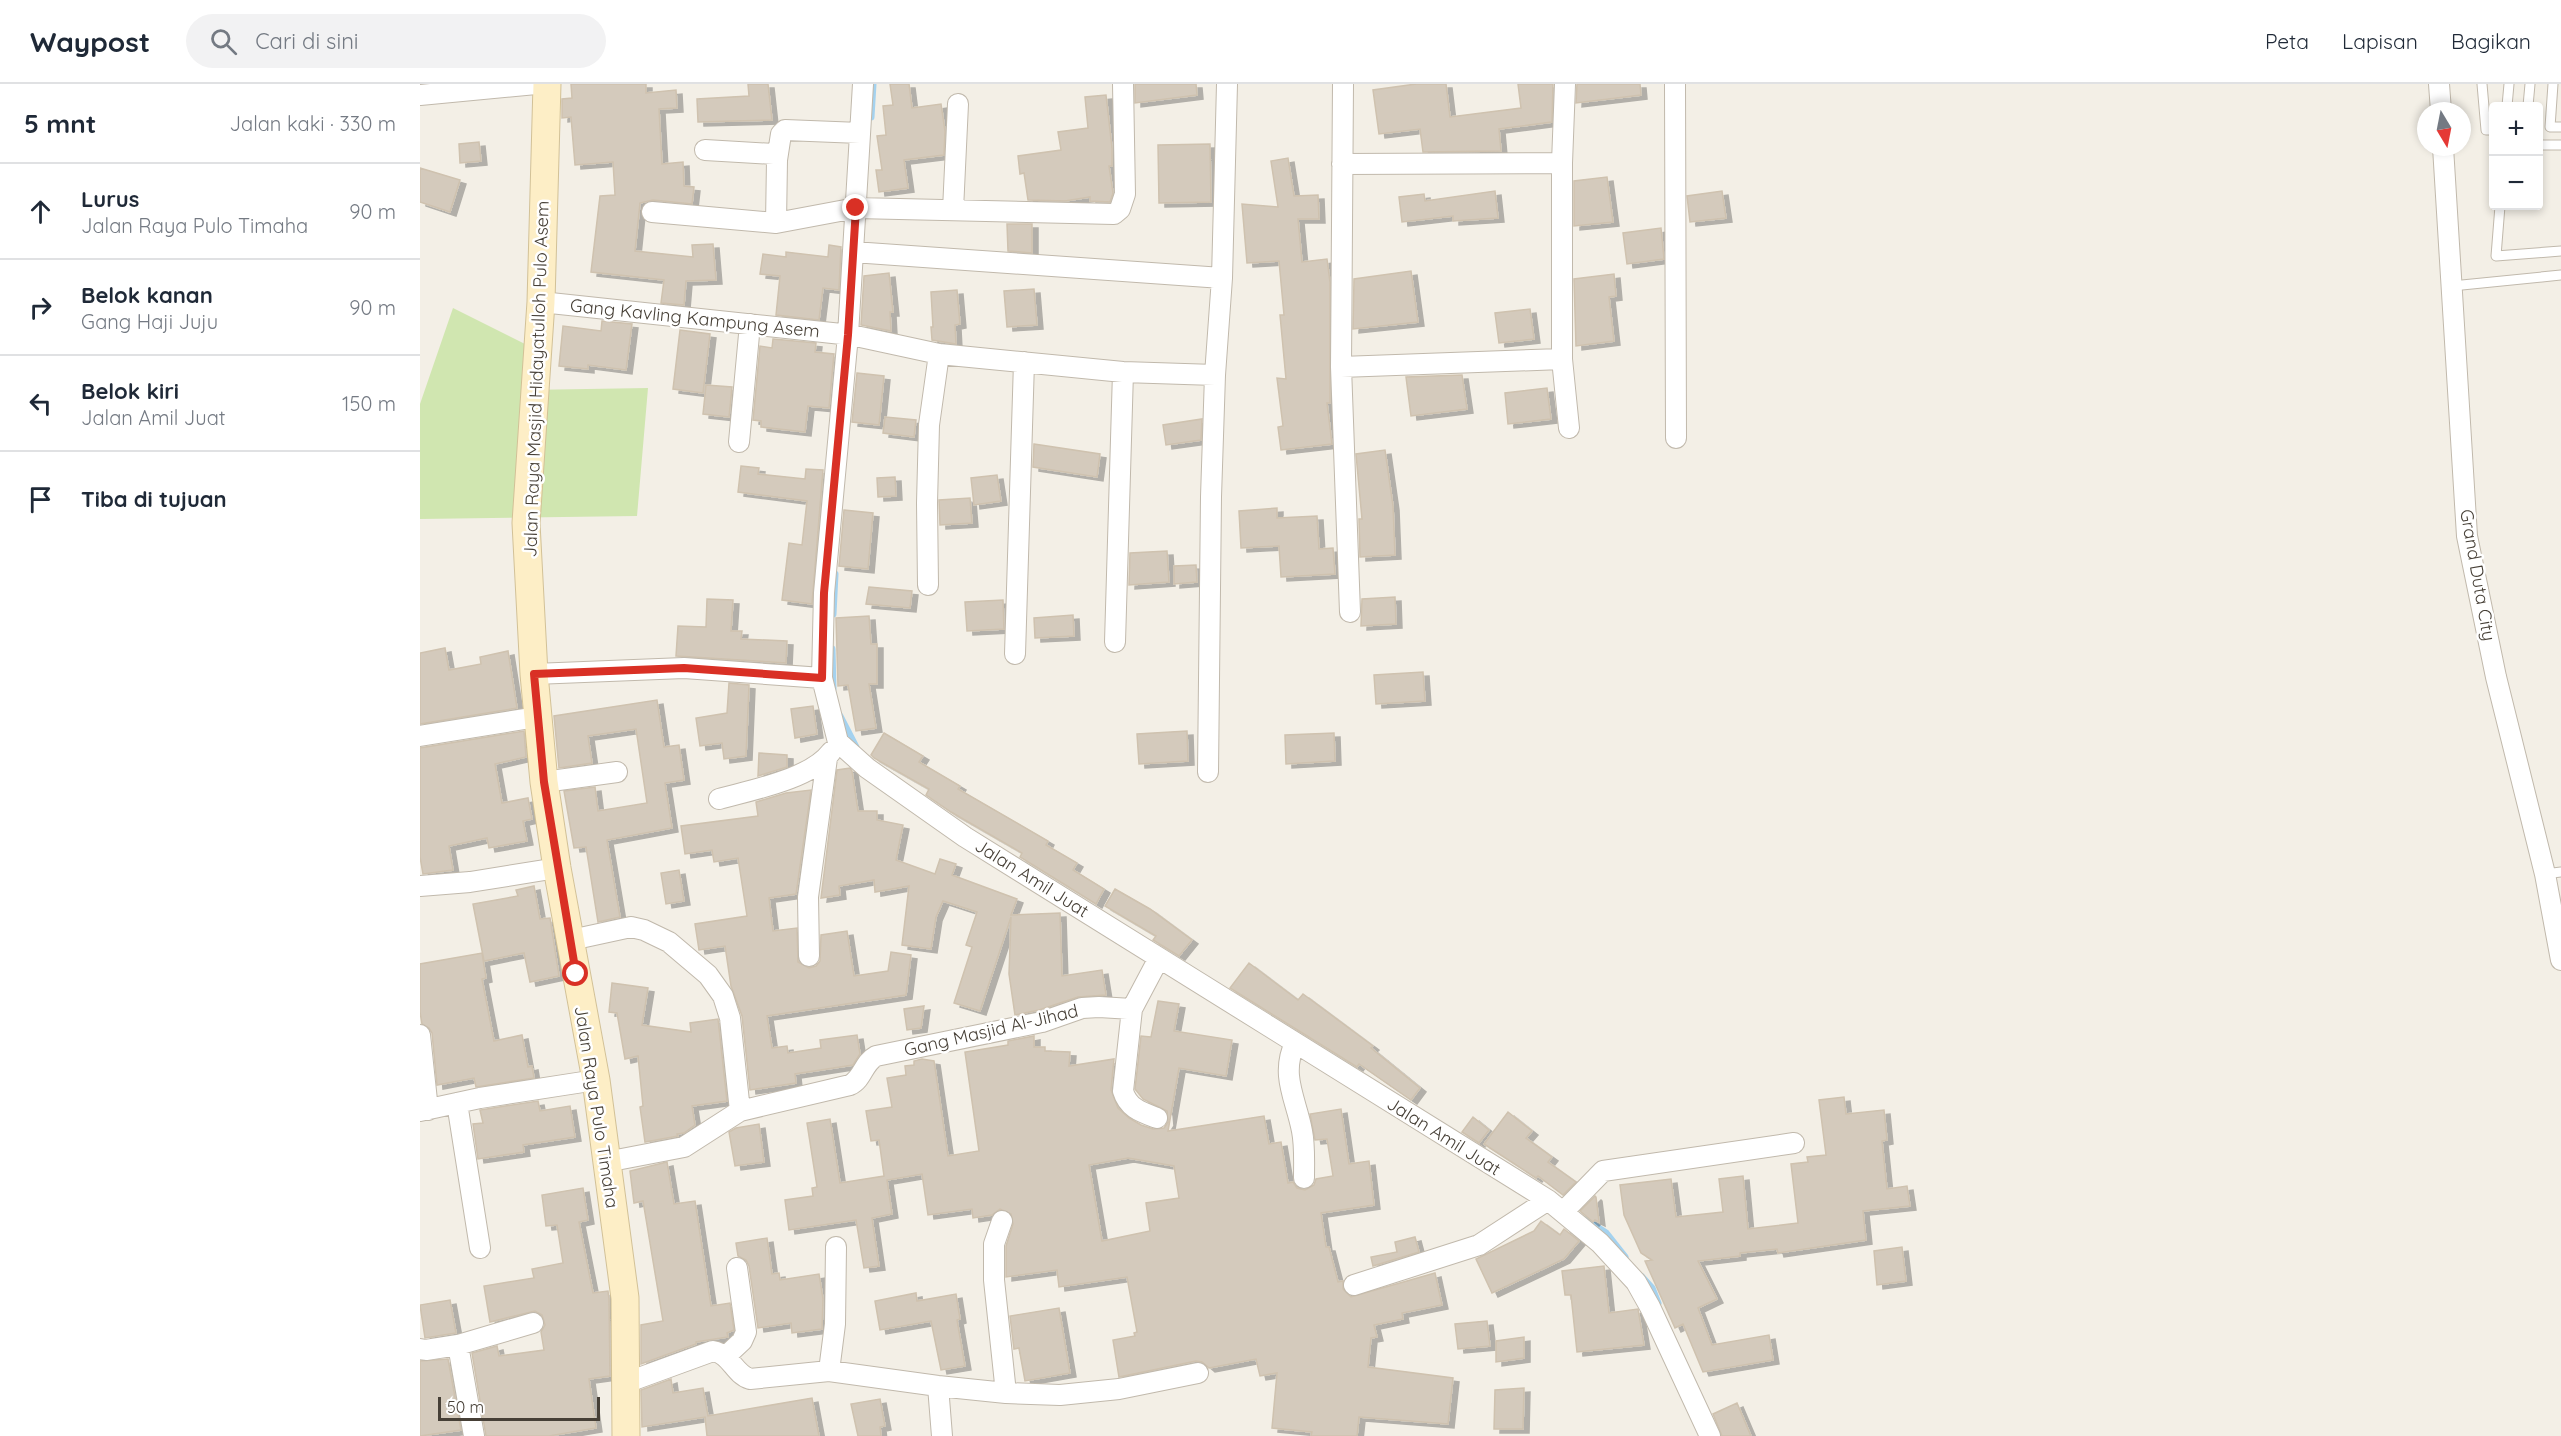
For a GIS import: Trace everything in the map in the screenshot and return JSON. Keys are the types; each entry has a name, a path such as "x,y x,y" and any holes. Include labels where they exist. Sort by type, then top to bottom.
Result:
{"street":[{"path":"420,95 536,84"},
{"name":"Jalan Raya Masjid Hidayatulloh Pulo Asem","path":"534,674 526,523 541,302 547,84"},
{"path":"809,956 808,897 832,750 822,678 824,593 858,252 863,84"},
{"path":"652,212 776,223 861,209 1109,215 1118,212 1125,194 1124,84"},
{"path":"1208,772 1215,375 1222,278 1227,84"},
{"path":"1343,84 1341,367 1350,612"},
{"path":"1565,84 1562,163 1562,358 1569,428"},
{"path":"1675,84 1676,438"},
{"path":"2439,84 2440,102"},
{"path":"953,210 958,104"},
{"path":"776,223 777,159 781,134 785,130 860,133"},
{"path":"705,150 766,152 774,154 777,159"},
{"name":"Grand Duta City","path":"2444,156 2467,536 2496,677 2553,873 2561,960"},
{"path":"1342,164 1562,163"},
{"path":"858,252 1222,278"},
{"name":"Gang Kavling Kampung Asem","path":"541,302 851,335 939,354 1123,372 1215,375"},
{"path":"739,442 750,324"},
{"path":"928,585 929,425 939,354"},
{"path":"1341,367 1562,358"},
{"path":"1015,654 1024,362"},
{"path":"1115,642 1123,372"},
{"path":"534,674 684,668 822,678"},
{"name":"Jalan Raya Pulo Timaha","path":"534,674 544,782 557,868 596,1080 627,1314 626,1436"},
{"path":"420,736 537,717"},
{"path":"719,799 793,776 832,750"},
{"name":"Jalan Amil Juat","path":"832,750 867,768 965,837 1555,1206 1600,1243 1636,1282 1710,1436"},
{"path":"544,782 616,772"},
{"path":"420,886 470,882 557,868"},
{"path":"571,940 631,927 644,930 669,942 708,975 723,996 730,1018 740,1111"},
{"path":"1157,1118 1137,1111 1126,1101 1123,1091 1132,1009 1159,958"},
{"name":"Gang Masjid Al-Jihad","path":"606,1162 684,1147 740,1111 850,1085 858,1080 868,1062 876,1056 1041,1022 1082,1008 1132,1009"},
{"path":"420,1035 424,1111 458,1103 596,1080"},
{"path":"1295,1043 1289,1057 1288,1067 1290,1086 1303,1137 1304,1178"},
{"path":"458,1103 480,1248"},
{"path":"1354,1285 1479,1245 1555,1206 1603,1171 1794,1143"},
{"path":"1002,1221 994,1244 994,1280 1006,1393"},
{"path":"829,1371 836,1316 836,1247"},
{"path":"726,1356 742,1341 746,1332 737,1268"},
{"path":"420,1349 458,1345 533,1323"},
{"path":"458,1345 474,1436"},
{"path":"628,1382 708,1352 717,1351 726,1356 742,1376 750,1379 829,1371 1006,1393 1060,1395 1098,1392 1167,1381 1198,1373"},
{"path":"938,1386 942,1436"}],"lane":[{"path":"2482,84 2486,130 2489,130"},
{"path":"2507,102 2509,84"},
{"path":"2528,102 2530,84"},
{"path":"2553,84 2550,127 2561,128"},
{"path":"2543,145 2561,145"},
{"path":"2500,210 2496,256 2561,251"},
{"path":"2452,286 2561,275"}],"green space":[{"path":"453,308 533,348 526,390 648,388 637,516 420,519 420,404"}],"building":[{"path":"571,84 646,84 646,93 676,90 677,108 659,109 662,164 683,162 684,186 694,187 692,204 653,200 640,203 635,251 693,257 692,245 713,244 716,280 686,281 684,305 661,303 664,280 591,272 600,196 615,195 613,162 575,165 571,117 562,118 562,99 572,98"},
{"path":"748,84 768,84 772,120 698,122 697,99 749,96"},
{"path":"890,84 909,84 912,108 941,104 945,131 944,155 904,160 908,188 879,192 876,170 882,170 877,136 886,135 883,106 893,105"},
{"path":"1135,84 1196,84 1197,95 1135,103"},
{"path":"1416,84 1446,84 1450,117 1521,108 1518,84 1553,84 1552,122 1499,129 1501,151 1423,152 1420,129 1379,134 1373,90"},
{"path":"1577,84 1640,84 1641,95 1576,103"},
{"path":"1106,95 1112,148 1112,166 1109,166 1113,193 1110,202 1090,201 1090,197 1065,201 1028,200 1024,173 1020,174 1018,156 1061,150 1058,132 1088,128 1085,97"},
{"path":"479,142 481,161 460,163 459,144"},
{"path":"1210,144 1211,202 1159,203 1158,145"},
{"path":"1288,158 1294,196 1318,195 1319,219 1298,219 1302,262 1327,259 1330,282 1330,403 1327,403 1332,444 1281,450 1278,427 1283,426 1277,378 1286,379 1280,315 1284,315 1279,261 1247,263 1242,204 1278,207 1271,161"},
{"path":"420,168 460,180 450,212 420,202"},
{"path":"1607,177 1613,222 1574,226 1574,181"},
{"path":"1495,191 1498,218 1453,221 1453,216 1402,222 1399,197 1424,194 1425,201"},
{"path":"1722,191 1726,218 1690,222 1687,196"},
{"path":"1007,224 1032,224 1032,253 1008,251"},
{"path":"1661,228 1664,259 1627,264 1623,233"},
{"path":"829,245 841,247 839,290 823,288 819,320 776,315 780,276 760,274 763,254 786,257 786,252 828,257"},
{"path":"1411,271 1418,322 1353,329 1354,279"},
{"path":"889,273 893,312 890,312 891,331 861,325 864,276"},
{"path":"1614,274 1616,296 1609,297 1614,341 1576,346 1574,279"},
{"path":"1034,289 1037,325 1007,327 1004,291"},
{"path":"957,290 960,324 955,325 956,344 932,340 931,292"},
{"path":"1530,309 1534,339 1499,343 1495,313"},
{"path":"602,321 632,324 626,370 588,365 588,369 559,366 563,326 601,331"},
{"path":"680,330 710,334 703,393 673,389"},
{"path":"773,339 816,343 815,352 834,354 829,408 808,406 805,432 761,427 761,421 753,420 760,346 772,348"},
{"path":"857,373 884,376 879,425 852,422"},
{"path":"1462,375 1467,409 1411,416 1406,377"},
{"path":"706,385 732,387 729,417 703,414"},
{"path":"1547,388 1551,419 1508,424 1505,393"},
{"path":"885,417 916,420 914,437 883,433"},
{"path":"1202,419 1201,440 1166,445 1163,425"},
{"path":"1034,444 1100,454 1097,477 1033,467"},
{"path":"1385,450 1393,506 1395,555 1360,557 1359,519 1362,519 1356,454"},
{"path":"741,466 759,468 758,474 805,479 806,469 823,470 812,604 782,600 789,543 802,545 807,501 738,492"},
{"path":"997,475 1001,501 974,505 971,478"},
{"path":"895,477 896,496 878,497 877,478"},
{"path":"970,498 972,523 940,525 939,500"},
{"path":"1277,508 1277,518 1317,516 1319,549 1333,548 1335,574 1281,577 1279,546 1241,548 1239,511"},
{"path":"844,510 873,513 868,569 839,566"},
{"path":"1167,551 1169,582 1129,585 1130,553"},
{"path":"1196,565 1197,582 1174,584 1174,566"},
{"path":"869,587 912,591 910,608 866,604"},
{"path":"1395,597 1396,624 1361,626 1362,599"},
{"path":"707,599 733,600 731,631 742,631 741,639 787,641 786,663 676,656 678,626 706,627"},
{"path":"1003,600 1004,629 967,631 965,602"},
{"path":"1073,615 1074,636 1035,638 1034,618"},
{"path":"869,616 871,644 877,644 877,684 869,684 876,728 856,731 848,685 838,686 836,618"},
{"path":"445,648 449,670 481,664 480,657 508,651 517,708 420,724 420,653"},
{"path":"1423,672 1425,701 1376,704 1374,675"},
{"path":"729,683 749,685 746,756 724,759 722,743 700,746 696,718 727,713"},
{"path":"657,700 664,747 679,745 684,780 665,783 672,828 607,840 620,917 598,922 586,847 574,848 564,791 595,787 598,811 647,803 636,729 588,736 592,763 559,768 554,716"},
{"path":"813,706 817,734 795,738 791,709"},
{"path":"524,731 526,757 495,764 502,803 528,798 532,819 523,821 527,841 489,848 487,838 449,846 453,870 423,874 420,857 420,748"},
{"path":"1187,731 1188,761 1139,764 1137,734"},
{"path":"884,733 923,756 919,762 960,786 958,789 1048,841 1046,845 1077,863 1073,870 1104,889 1096,904 1020,857 1022,853 926,795 929,789 874,758 871,755"},
{"path":"1334,733 1335,761 1286,764 1285,735"},
{"path":"759,753 787,755 787,767 758,776"},
{"path":"850,768 858,811 877,811 877,820 903,825 896,860 935,874 940,859 956,864 952,875 1017,899 1011,915 1060,913 1062,976 1102,970 1106,995 1078,997 1015,1015 1009,974 1011,917 980,1011 954,1003 972,947 966,945 977,912 943,901 936,917 931,949 902,945 909,886 875,892 874,880 839,886 840,895 821,898 837,770"},
{"path":"811,790 796,894 769,898 773,931 797,928 798,962 809,968 816,966 820,961 821,935 847,931 854,976 888,971 891,952 911,955 906,995 767,1016 772,1048 787,1046 788,1053 821,1048 820,1040 857,1035 860,1054 853,1065 795,1074 796,1083 750,1090 742,1016 731,986 725,946 699,950 695,924 747,916 738,858 714,862 712,850 685,854 681,826 758,816 756,802 786,793"},
{"path":"679,870 684,901 666,904 661,873"},
{"path":"534,886 540,919 550,918 559,976 530,982 524,953 484,961 473,904 518,896 516,890"},
{"path":"1115,889 1150,909 1192,940 1179,956 1153,940 1156,936 1105,906"},
{"path":"482,953 486,978 482,979 494,1041 522,1035 528,1067 532,1066 534,1078 476,1087 474,1078 437,1085 432,1033 422,1024 420,1012 420,964"},
{"path":"1249,963 1298,1000 1303,994 1373,1046 1371,1048 1420,1088 1411,1100 1359,1064 1357,1067 1230,988"},
{"path":"612,983 648,988 642,1025 691,1032 690,1023 718,1019 727,1101 692,1106 695,1125 684,1133 677,1134 678,1136 645,1142 640,1107 643,1106 638,1056 625,1059 617,1013 609,1012"},
{"path":"1158,1001 1179,1004 1174,1031 1232,1040 1226,1076 1179,1068 1168,1131 1264,1116 1269,1144 1281,1142 1288,1183 1293,1182 1297,1188 1305,1190 1314,1185 1316,1179 1333,1176 1327,1139 1315,1140 1310,1114 1341,1109 1349,1164 1369,1161 1374,1205 1321,1213 1326,1247 1329,1247 1338,1282 1343,1281 1343,1289 1351,1297 1435,1273 1442,1305 1402,1313 1403,1319 1374,1325 1377,1337 1371,1338 1368,1367 1453,1378 1448,1424 1359,1417 1357,1436 1311,1436 1312,1432 1272,1428 1277,1373 1260,1376 1256,1359 1209,1368 1202,1362 1196,1361 1119,1377 1113,1340 1135,1336 1134,1333 1137,1332 1127,1277 1059,1287 1057,1270 1006,1277 1006,1246 1013,1224 1011,1214 1000,1209 992,1215 973,1218 972,1209 928,1215 922,1174 887,1180 892,1214 872,1218 879,1266 864,1268 856,1220 789,1230 785,1200 813,1196 812,1188 817,1187 807,1123 830,1119 840,1183 884,1176 879,1140 871,1141 866,1111 892,1107 887,1078 906,1075 905,1066 914,1065 914,1061 922,1059 934,1061 948,1156 979,1151 965,1052 1008,1045 1008,1041 1034,1036 1034,1047 1045,1047 1045,1051 1070,1052 1069,1066 1114,1059 1111,1090 1118,1108 1141,1125 1153,1129 1164,1128 1168,1122 1167,1111 1143,1099 1135,1089 1141,1036 1151,1037","holes":["1128,1158 1174,1166 1179,1198 1146,1203 1150,1231 1102,1241 1089,1165"]},
{"path":"924,1006 921,1028 907,1030 904,1009"},
{"path":"1844,1097 1846,1114 1884,1110 1887,1140 1882,1141 1887,1189 1907,1186 1910,1206 1863,1211 1866,1240 1778,1253 1777,1249 1740,1253 1740,1256 1698,1261 1717,1299 1698,1308 1712,1345 1769,1335 1773,1360 1703,1372 1683,1324 1675,1328 1645,1261 1652,1260 1641,1253 1624,1215 1620,1185 1671,1179 1676,1217 1723,1212 1719,1179 1743,1176 1748,1229 1798,1223 1791,1164 1808,1162 1807,1157 1826,1155 1819,1100"},
{"path":"538,1101 540,1111 570,1106 575,1137 523,1145 524,1152 478,1159 473,1124 483,1123 480,1110"},
{"path":"1508,1112 1532,1131 1526,1138 1552,1157 1548,1162 1576,1182 1563,1195 1538,1176 1536,1178 1484,1144"},
{"path":"1473,1117 1489,1130 1479,1143 1462,1132"},
{"path":"759,1124 764,1162 735,1166 729,1132 736,1128"},
{"path":"667,1162 674,1204 695,1201 711,1306 730,1303 734,1330 727,1333 728,1337 696,1342 696,1344 641,1364 641,1325 663,1321 643,1201 634,1203 630,1171"},
{"path":"583,1188 588,1220 579,1222 593,1293 608,1291 609,1299 610,1376 589,1379 596,1428 549,1436 486,1436 472,1353 497,1346 499,1356 544,1350 541,1332 545,1325 542,1315 535,1311 490,1322 484,1286 534,1278 532,1269 563,1263 557,1225 546,1226 542,1195"},
{"path":"1595,1196 1599,1222 1595,1220 1593,1222 1580,1211"},
{"path":"1541,1221 1560,1235 1564,1229 1579,1241 1564,1259 1492,1293 1476,1259 1534,1231"},
{"path":"1415,1237 1419,1252 1373,1266 1371,1257 1397,1252 1395,1242"},
{"path":"767,1238 772,1274 779,1273 780,1280 819,1274 823,1299 822,1329 792,1333 791,1323 758,1328 749,1266 746,1260 738,1256 736,1243"},
{"path":"1902,1247 1906,1281 1877,1285 1874,1251"},
{"path":"1604,1266 1609,1313 1638,1309 1644,1345 1577,1352 1571,1295 1565,1295 1562,1271"},
{"path":"916,1293 917,1301 956,1294 960,1319 957,1320 965,1366 941,1370 931,1321 880,1330 875,1301"},
{"path":"450,1300 456,1333 425,1338 420,1305"},
{"path":"1059,1308 1070,1373 1025,1381 1019,1348 1014,1349 1010,1316"},
{"path":"1487,1321 1490,1346 1458,1349 1455,1324"},
{"path":"1524,1337 1524,1358 1496,1362 1496,1341"},
{"path":"448,1359 461,1430 420,1436 420,1361"},
{"path":"671,1379 673,1393 703,1388 708,1416 812,1398 819,1436 707,1436 705,1417 642,1427 641,1390"},
{"path":"1524,1388 1523,1429 1494,1429 1495,1390"},
{"path":"880,1399 885,1426 880,1427 881,1436 858,1436 851,1404"},
{"path":"1737,1403 1751,1436 1722,1436 1713,1414"}],"waterway":[{"path":"871,117 873,84"},
{"path":"833,614 835,574"},
{"path":"832,649 833,689"},
{"path":"840,716 856,747"},
{"path":"1586,1220 1606,1233 1625,1257"},
{"path":"1642,1277 1652,1288 1658,1303"}],"route":[{"path":"576,974 544,782 534,674 684,668 822,678 824,593 848,335 856,208"}]}
